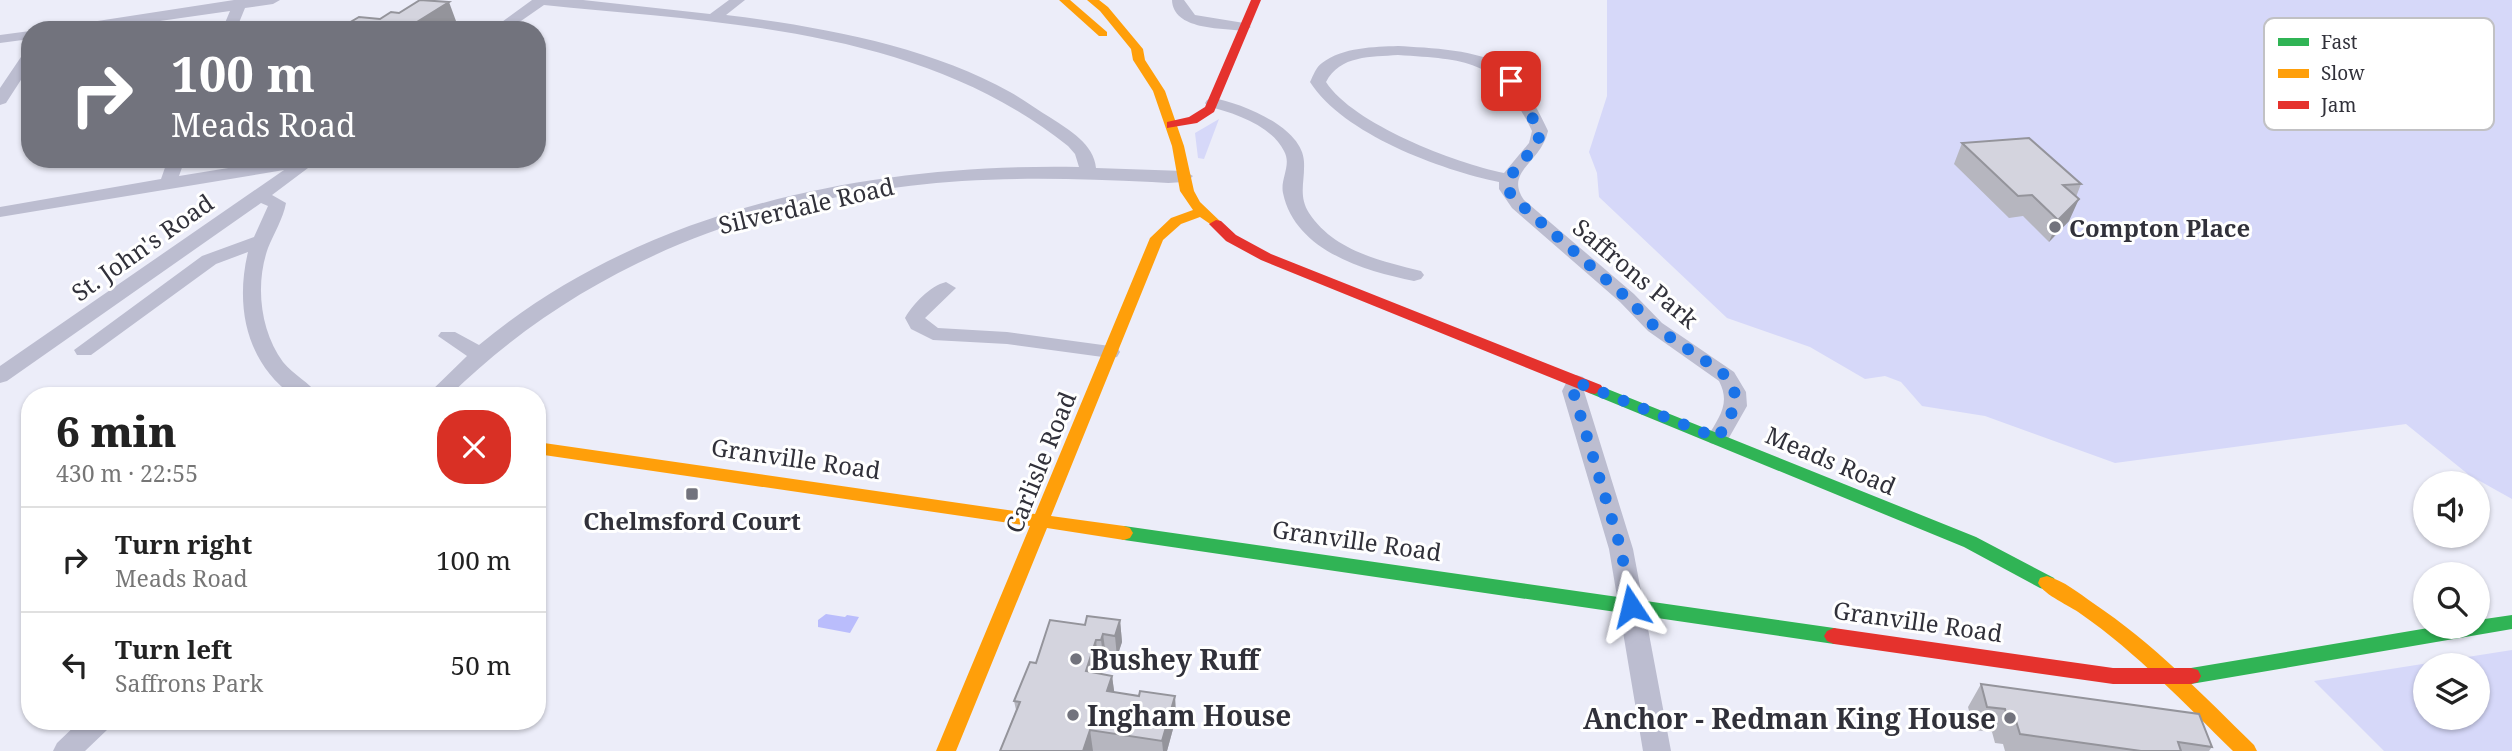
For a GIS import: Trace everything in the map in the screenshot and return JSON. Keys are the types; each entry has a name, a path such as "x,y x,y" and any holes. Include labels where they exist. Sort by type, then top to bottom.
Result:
{"street":[{"path":"121,21 240,2 273,0"},
{"path":"511,21 541,0 712,19 814,34 894,51 970,78 1004,94 1045,120 1081,148 1088,160 1087,173"},
{"path":"712,19 738,0"},
{"name":"Meads Road","path":"1064,0 1091,21 1120,52 1139,60"},
{"name":"Meads Road","path":"1093,0 1104,9 1137,50 1139,60 1159,91 1171,125 1187,191 1200,212 1231,238 1266,257 1970,542 2065,593 2136,646 2247,751"},
{"path":"1171,125 1201,116 1213,103 1256,0"},
{"path":"233,21 240,2"},
{"path":"1178,2 1184,14 1191,19 1244,27"},
{"path":"0,39 21,36"},
{"path":"1373,51 1454,56 1492,66 1511,81 1540,131 1537,144 1508,179 1474,173 1450,165 1391,136 1325,93 1318,82 1321,72 1340,58 1373,51"},
{"path":"0,100 21,68"},
{"path":"1213,103 1248,112 1289,144 1294,154 1292,191 1297,207 1330,244 1365,265 1413,275"},
{"path":"168,183 174,168"},
{"path":"0,212 259,168"},
{"name":"St. John's Road","path":"0,376 300,168"},
{"name":"Silverdale Road","path":"445,387 479,354 553,300 661,245 740,216 824,196 905,183 1008,174 1087,173 1154,178 1184,176"},
{"name":"Saffrons Park","path":"1508,179 1508,189 1518,204 1627,298 1655,327 1727,377 1735,392 1736,406 1718,438"},
{"path":"259,196 277,203 249,282 250,309 259,338 280,371 298,387"},
{"name":"Carlisle Road","path":"946,751 1157,238 1176,221 1200,212"},
{"path":"84,350 209,260 262,241"},
{"path":"946,288 919,310 915,318 918,325 933,334 1020,339 1110,352"},
{"path":"448,336 479,354"},
{"path":"1576,382 1573,391 1621,549 1657,751"},
{"name":"Granville Road","path":"546,448 2113,676 2196,676 2512,622"},
{"path":"67,751 89,730"}],"shaded area":[{"path":"1607,0 2512,0 2512,499 2490,487 2490,471 2464,471 2406,424 2115,463 1985,416 1922,406 1901,382 1885,376 1865,379 1810,347 1727,318 1599,197 1597,173 1589,152 1607,96"},
{"path":"1219,119 1204,159 1198,158 1195,133"},
{"path":"2512,650 2512,751 2384,751 2314,681 2413,666 2413,730 2490,730 2490,653"}],"water":[{"path":"826,614 859,617 850,633 818,627 818,620"}],"building":[{"path":"420,0 449,2 418,21 352,21 359,17 380,19 391,12 399,13"},
{"path":"2029,138 2081,184 2063,185 2079,199 2058,220 2032,195 2018,196 1962,143"},
{"path":"1087,616 1120,620 1115,636 1103,634 1101,640 1096,640 1086,671 1112,676 1107,691 1139,696 1140,691 1175,696 1162,741 1090,730 1083,751 1000,751 1020,702 1014,701 1030,662 1036,663 1050,620 1085,625"},
{"path":"1981,684 2199,714 2212,747 2178,742 2181,751 2141,751 2020,734 2016,721 2008,720 2005,709 1987,707"}],"traffic: fast":[{"path":"1595,389 1970,542 2047,583"},
{"path":"1124,533 1834,636"},
{"path":"2191,676 2512,622"}],"traffic: slow":[{"path":"1064,0 1103,34"},
{"path":"1092,0 1104,9 1137,49 1139,60 1159,91 1178,146 1187,191 1194,204 1216,224"},
{"path":"946,751 1157,238 1176,221 1200,212"},
{"path":"546,449 1124,533"},
{"path":"2047,583 2102,618 2128,639 2247,751"}],"traffic: jam":[{"path":"1171,125 1193,120 1210,109 1256,0"},
{"path":"1216,224 1231,238 1266,257 1595,389"},
{"path":"1834,636 2113,676 2191,676"}],"place":[{"name":"Compton Place","path":"2055,227"},
{"name":"Chelmsford Court","path":"692,494"},
{"name":"Bushey Ruff","path":"1076,659"},
{"name":"Ingham House","path":"1073,715"},
{"name":"Anchor - Redman King House","path":"2010,718"}],"route":[{"path":"1511,81 1540,131 1537,144 1508,179 1508,189 1512,197 1627,298 1655,327 1719,370 1733,385 1735,392 1736,406 1718,438 1576,382 1573,391 1606,492 1621,549 1631,606"}]}
